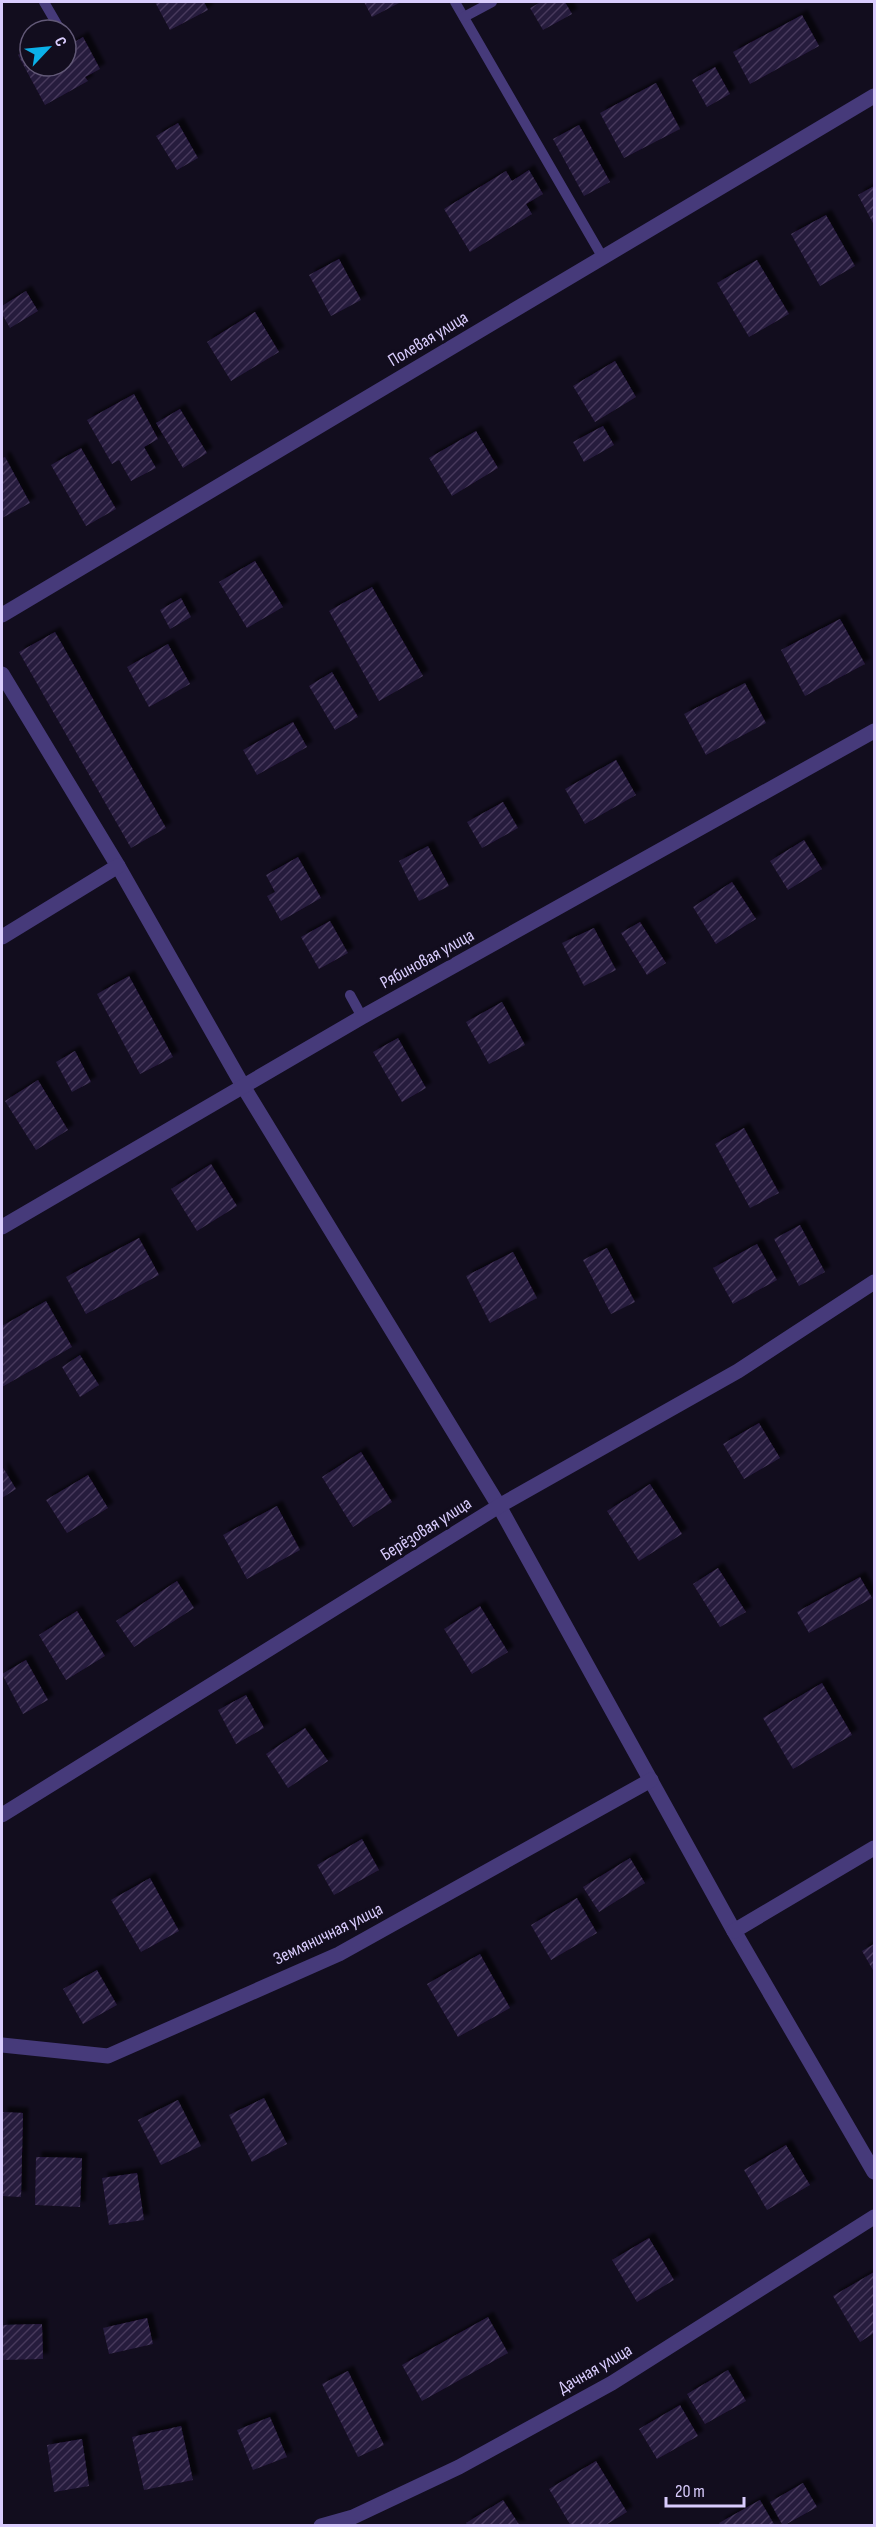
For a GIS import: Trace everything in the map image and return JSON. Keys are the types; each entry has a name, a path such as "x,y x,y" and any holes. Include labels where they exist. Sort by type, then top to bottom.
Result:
{"street":[{"name":"Полевая улица","path":"2,615 874,96"},
{"path":"2,674 118,866 243,1086 499,1506 734,1930 874,2172"},
{"name":"Рябиновая улица","path":"2,1227 362,1017 874,731"},
{"path":"2,937 118,866"},
{"name":"Берёзовая улица","path":"2,1815 499,1506 738,1371 874,1282"},
{"name":"Земляничная улица","path":"2,2045 108,2056 339,1954 651,1779"},
{"path":"734,1930 874,1848"},
{"name":"Дачная улица","path":"321,2526 353,2517 459,2467 612,2383 874,2217"}],"lane":[{"path":"44,2 53,18"},
{"path":"455,2 603,258"},
{"path":"464,17 492,2"},
{"path":"350,996 362,1017"}],"building":[{"path":"155,2 204,2 208,10 170,30"},
{"path":"364,2 401,2 372,17"},
{"path":"541,2 565,2 572,14 543,30 530,8"},
{"path":"802,15 819,46 750,84 733,52"},
{"path":"83,37 100,69 85,77 88,81 45,105 30,78 78,78 78,40"},
{"path":"715,67 730,94 707,107 692,80"},
{"path":"656,83 680,129 624,158 600,113"},
{"path":"178,123 198,158 177,170 156,136"},
{"path":"579,125 610,182 584,196 553,139"},
{"path":"529,170 543,194 526,204 532,214 470,252 444,209 506,171 512,181"},
{"path":"874,186 874,225 858,195"},
{"path":"826,215 855,266 820,286 791,234"},
{"path":"339,259 361,300 331,316 309,275"},
{"path":"757,260 789,314 749,337 717,283"},
{"path":"26,291 38,311 10,328 2,314 2,306"},
{"path":"255,312 279,352 231,381 207,342"},
{"path":"615,361 636,397 595,422 573,386"},
{"path":"134,394 158,439 144,447 156,468 131,481 119,460 112,464 87,420"},
{"path":"180,409 207,453 183,468 156,423"},
{"path":"603,426 614,445 584,462 573,442"},
{"path":"476,431 498,468 452,496 429,458"},
{"path":"81,448 116,509 86,526 51,465"},
{"path":"5,457 30,503 2,518 2,458"},
{"path":"255,561 283,607 247,628 219,582"},
{"path":"372,587 423,676 379,701 329,611"},
{"path":"181,598 191,617 170,629 160,610"},
{"path":"840,619 865,664 805,696 781,650"},
{"path":"55,632 166,828 131,848 19,652"},
{"path":"168,644 190,684 149,707 127,667"},
{"path":"332,672 358,717 335,730 309,686"},
{"path":"745,683 766,723 706,755 684,714"},
{"path":"293,722 307,747 257,775 243,750"},
{"path":"616,760 636,795 585,824 565,789"},
{"path":"503,802 518,828 482,848 467,822"},
{"path":"804,840 822,869 788,890 770,861"},
{"path":"428,846 449,886 419,901 399,861"},
{"path":"298,857 321,898 281,921 267,896 275,892 266,875"},
{"path":"732,882 756,919 716,944 693,907"},
{"path":"330,921 348,953 319,969 301,937"},
{"path":"640,922 666,963 647,975 621,933"},
{"path":"594,928 616,970 584,986 562,943"},
{"path":"129,976 173,1057 140,1074 97,994"},
{"path":"502,1002 525,1045 489,1064 466,1022"},
{"path":"398,1038 426,1088 402,1102 373,1052"},
{"path":"75,1051 91,1082 72,1092 56,1062"},
{"path":"38,1080 68,1130 36,1150 5,1101"},
{"path":"744,1128 779,1193 750,1208 715,1144"},
{"path":"211,1164 237,1206 197,1231 171,1189"},
{"path":"800,1225 825,1272 799,1286 774,1239"},
{"path":"139,1238 159,1275 86,1314 66,1277"},
{"path":"757,1244 777,1280 733,1304 713,1268"},
{"path":"607,1248 635,1302 611,1314 583,1260"},
{"path":"513,1252 537,1298 490,1323 466,1276"},
{"path":"46,1301 72,1347 2,1387 2,1326"},
{"path":"80,1355 99,1385 80,1397 62,1367"},
{"path":"759,1423 780,1458 744,1479 723,1444"},
{"path":"361,1452 392,1502 353,1527 322,1477"},
{"path":"2,1466 16,1489 2,1498"},
{"path":"88,1475 108,1508 67,1533 46,1500"},
{"path":"650,1484 682,1534 639,1561 607,1511"},
{"path":"277,1506 300,1550 247,1579 223,1535"},
{"path":"718,1568 746,1612 720,1627 693,1584"},
{"path":"860,1577 872,1598 809,1633 797,1612"},
{"path":"177,1581 194,1608 134,1647 116,1621"},
{"path":"480,1606 508,1652 472,1674 444,1629"},
{"path":"77,1611 105,1656 66,1680 39,1635"},
{"path":"26,1660 48,1700 23,1714 2,1674"},
{"path":"822,1683 852,1735 793,1769 763,1718"},
{"path":"246,1695 264,1728 236,1744 218,1710"},
{"path":"305,1728 328,1761 288,1788 266,1754"},
{"path":"362,1839 379,1870 334,1895 317,1865"},
{"path":"630,1858 645,1883 599,1912 583,1887"},
{"path":"150,1878 179,1931 141,1952 111,1900"},
{"path":"577,1898 597,1933 551,1960 531,1925"},
{"path":"874,1944 874,1972 862,1951"},
{"path":"480,1954 510,2008 458,2037 427,1984"},
{"path":"97,1970 117,2005 83,2024 63,1989"},
{"path":"264,2098 287,2144 252,2162 229,2115"},
{"path":"178,2100 201,2146 161,2165 138,2120"},
{"path":"2,2112 23,2113 21,2197 2,2196"},
{"path":"786,2145 810,2185 767,2210 744,2170"},
{"path":"36,2157 82,2158 80,2207 35,2205"},
{"path":"137,2173 144,2220 109,2225 102,2178"},
{"path":"649,2238 674,2280 637,2302 612,2260"},
{"path":"874,2272 874,2333 860,2342 833,2296"},
{"path":"488,2317 508,2353 422,2401 402,2365"},
{"path":"147,2318 153,2344 109,2354 103,2328"},
{"path":"42,2324 43,2359 2,2360 2,2325"},
{"path":"728,2370 746,2401 705,2424 687,2394"},
{"path":"348,2371 384,2445 358,2457 322,2384"},
{"path":"680,2405 698,2436 657,2459 639,2429"},
{"path":"270,2417 287,2457 253,2470 237,2430"},
{"path":"181,2426 193,2480 144,2490 132,2437"},
{"path":"82,2439 89,2486 54,2492 47,2445"},
{"path":"596,2461 627,2512 604,2526 571,2526 549,2489"},
{"path":"803,2483 817,2507 783,2526 770,2502"},
{"path":"503,2500 520,2526 468,2526 466,2523"},
{"path":"760,2500 775,2526 721,2526 719,2523"}]}
